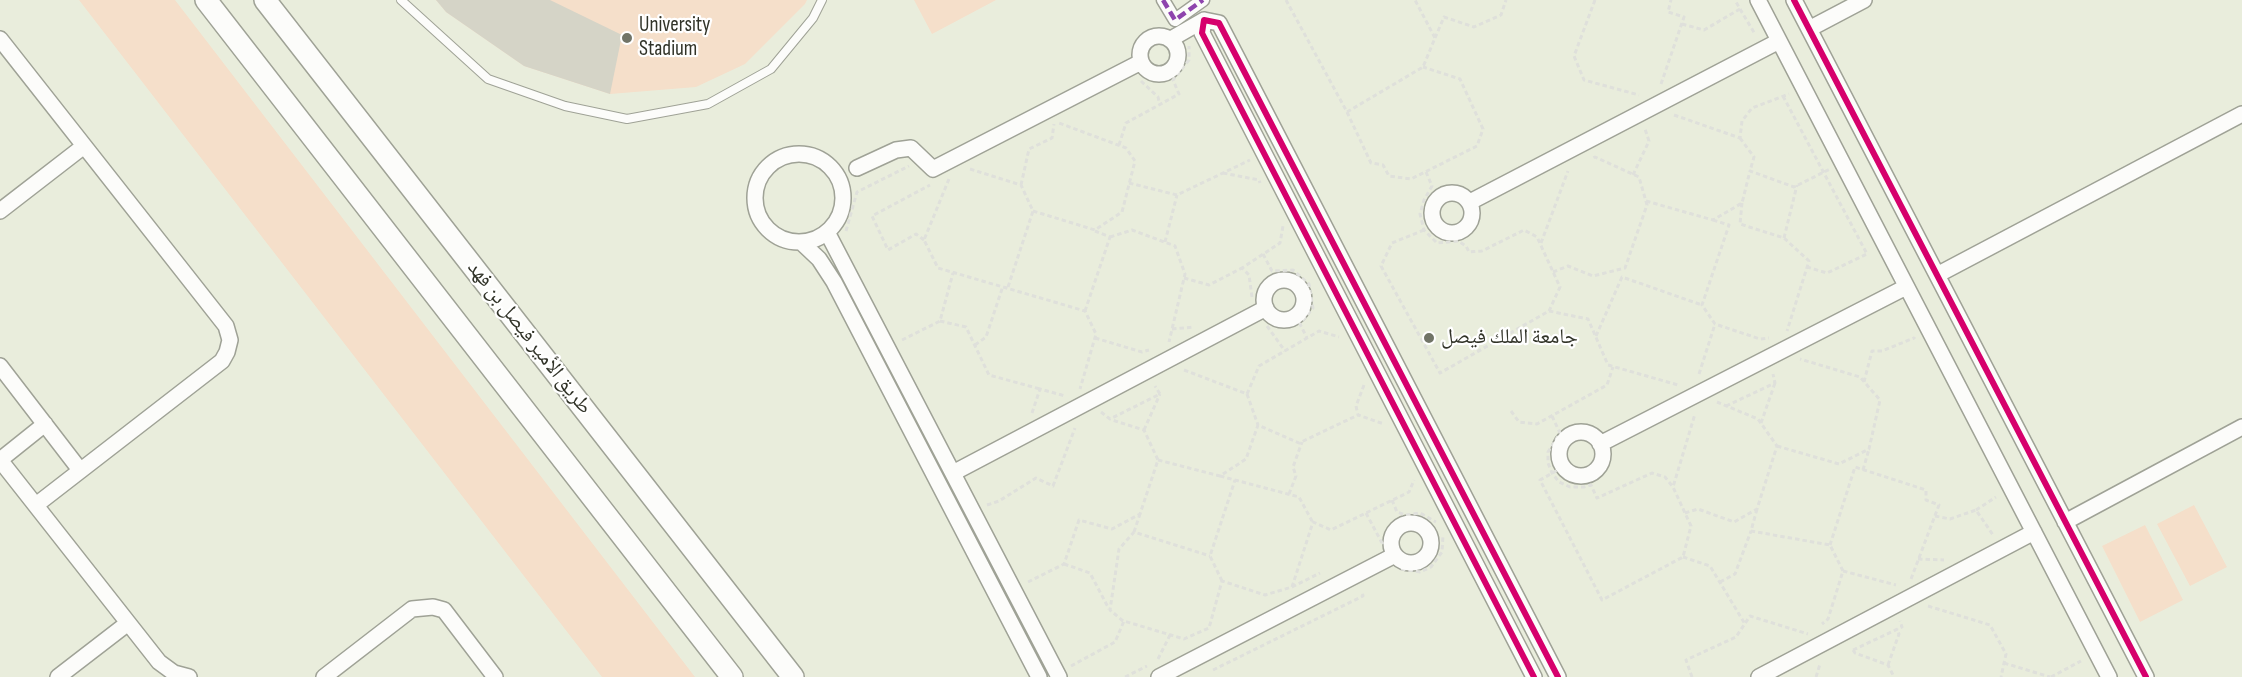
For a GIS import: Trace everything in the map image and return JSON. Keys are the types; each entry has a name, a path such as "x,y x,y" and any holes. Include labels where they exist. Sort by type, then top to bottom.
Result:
{"main road":[{"path":"206,0 732,677"},
{"name":"طريق الأمير فيصل بن فهد","path":"265,0 793,677"}],"street":[{"path":"1163,0 1175,20 1203,0"},
{"path":"1758,0 2109,677"},
{"path":"1794,0 2146,677"},
{"path":"1809,29 1864,0"},
{"path":"1171,39 1203,26 1220,23 1558,677"},
{"path":"1203,26 1265,153 1534,677"},
{"path":"1159,35 1171,39 1179,56 1174,68 1162,74 1149,72 1141,62 1140,50 1147,40 1159,35"},
{"path":"0,39 226,326 230,340 222,361 36,505"},
{"path":"1470,202 1779,41"},
{"path":"841,185 857,168 896,150 911,148 933,169 1141,62"},
{"path":"1937,275 2242,114"},
{"path":"0,211 84,146"},
{"path":"803,154 818,158 830,166 841,185 842,207 837,221 827,232 815,239 801,242 786,240 774,234 757,212 755,197 757,184 764,171 775,161 789,155 803,154"},
{"path":"830,166 857,168"},
{"path":"827,232 953,473 1063,673"},
{"path":"801,242 819,259 834,282 1039,677"},
{"path":"1600,444 1906,287"},
{"path":"953,473 1259,305"},
{"path":"0,366 80,470"},
{"path":"45,424 0,460 159,662 174,673 189,677"},
{"path":"2065,522 2242,427"},
{"path":"1575,433 1590,434 1600,444 1602,451 1600,464 1590,474 1577,476 1557,470 1559,449 1568,436 1575,433"},
{"path":"1759,677 2034,532"},
{"path":"1159,677 1395,555"},
{"path":"324,677 412,609 433,607 444,610 495,677"},
{"path":"58,677 128,623"}],"lane":[{"path":"401,0 488,79 565,106 627,120 708,104 771,69 813,18 822,0"}],"path":[{"path":"1286,0 1347,112 1371,163 1383,165 1389,176 1412,179 1478,146 1483,129 1460,79 1423,67"},
{"path":"1415,0 1435,39"},
{"path":"1347,112 1423,67 1444,17 1474,27 1501,15 1506,0"},
{"path":"1595,0 1574,56 1584,80 1643,97"},
{"path":"1660,87 1684,16 1668,12 1671,0"},
{"path":"1735,0 1765,49"},
{"path":"1682,24 1704,30 1740,9"},
{"path":"1119,145 1126,123 1179,94 1173,80 1189,60 1189,42 1203,26"},
{"path":"1740,138 1743,121 1752,108 1790,93 1786,85"},
{"path":"1783,96 1867,254 1827,273 1807,267"},
{"path":"1158,97 1160,105"},
{"path":"1672,114 1740,138 1754,157 1742,203 1740,224"},
{"path":"975,345 986,337 1033,211 1021,185 1029,149 1052,138 1054,122 1126,148 1135,161 1122,212 1095,230"},
{"path":"1633,175 1648,141 1645,129 1654,124"},
{"path":"1130,183 1177,195 1265,153"},
{"path":"1586,162 1595,157 1639,177 1647,205 1622,278 1596,336"},
{"path":"846,232 857,192 924,158"},
{"path":"1750,171 1794,187 1843,164"},
{"path":"1540,245 1567,171 1576,167"},
{"path":"968,169 1021,185"},
{"path":"1424,230 1392,243 1381,266 1440,373 1549,311 1560,287 1537,237 1524,230 1482,251 1469,252 1466,246 1458,241 1437,243 1424,230 1420,214 1424,200 1432,186 1426,172"},
{"path":"1223,173 1259,180 1264,190"},
{"path":"924,240 951,174"},
{"path":"939,180 872,216 888,250 916,234 924,240 938,268 1084,311 1096,334 1079,391"},
{"path":"1784,238 1797,185"},
{"path":"1165,242 1177,195"},
{"path":"1646,201 1729,225 1740,224 1784,238 1809,261 1785,336"},
{"path":"1713,220 1742,203"},
{"path":"1033,211 1095,230 1110,237 1132,230 1175,246 1185,274 1169,342 1163,345"},
{"path":"1184,278 1209,285 1242,268 1280,243 1283,227 1278,218"},
{"path":"1702,305 1729,225"},
{"path":"1084,311 1110,237"},
{"path":"1263,254 1272,271 1293,270 1309,284 1313,308 1300,324 1306,338"},
{"path":"1553,272 1568,266 1593,276 1625,267"},
{"path":"1242,268 1249,275 1259,305"},
{"path":"940,321 953,272"},
{"path":"1622,278 1702,305 1715,324 1760,339 1777,337"},
{"path":"1549,311 1588,319 1608,366 1682,386 1696,410 1673,487"},
{"path":"896,331 901,341 940,321 966,327 989,375 1070,398"},
{"path":"1699,375 1715,324"},
{"path":"1172,330 1204,326"},
{"path":"1220,476 1246,459 1258,424 1247,394 1259,366 1319,331 1338,336 1344,346"},
{"path":"1095,338 1142,352 1156,347"},
{"path":"1864,382 1872,351 1882,351 1914,338 1919,348"},
{"path":"1791,362 1800,359 1860,377 1880,400 1863,470"},
{"path":"1511,411 1519,422 1537,424 1607,385 1613,367"},
{"path":"1178,368 1247,394"},
{"path":"1761,423 1775,383 1772,370"},
{"path":"1359,415 1356,406 1365,386 1360,376"},
{"path":"1726,406 1775,383"},
{"path":"1154,384 1160,394"},
{"path":"1030,418 1040,389"},
{"path":"1110,419 1160,394"},
{"path":"1144,430 1160,394"},
{"path":"1711,400 1758,419 1777,446 1839,464 1869,449"},
{"path":"1099,410 1110,419 1144,430 1158,460 1134,532 1119,549 1110,610"},
{"path":"1258,424 1299,443 1359,415 1387,425"},
{"path":"1552,416 1560,433 1548,452 1548,463 1557,470 1559,482 1570,487 1591,485 1597,498 1652,473 1665,477 1673,487 1690,526 1683,557"},
{"path":"984,506 999,501 1036,477 1053,486 1077,422"},
{"path":"1289,494 1296,476 1293,467 1302,442"},
{"path":"1720,582 1735,573 1751,531 1777,446"},
{"path":"1158,460 1299,496 1312,522 1331,530 1408,492 1416,474"},
{"path":"1819,627 1828,619 1843,571 1830,545 1855,467 1926,490 1926,500 1939,505 1908,588"},
{"path":"1557,470 1540,480 1602,600 1683,557 1710,566 1745,624"},
{"path":"1064,564 1090,573 1110,610 1124,621 1184,639 1209,628 1222,581 1210,556 1235,480"},
{"path":"1935,516 1950,519 1976,510 1997,498 1992,488"},
{"path":"1684,513 1698,509 1734,522 1757,509"},
{"path":"1976,510 1995,538"},
{"path":"1366,513 1382,543 1372,548"},
{"path":"1024,584 1064,564 1079,520 1112,529 1140,514"},
{"path":"1292,587 1312,522"},
{"path":"1751,531 1830,545"},
{"path":"1134,532 1210,556"},
{"path":"1918,559 1949,561"},
{"path":"1843,571 1898,586"},
{"path":"1222,581 1265,595 1292,587 1323,572"},
{"path":"1922,604 1990,625 2006,654 2001,677"},
{"path":"1692,677 1686,660 1736,637 1750,616 1810,634"},
{"path":"1853,650 1902,627 1899,616"},
{"path":"1063,673 1115,642 1124,621"},
{"path":"1888,665 1899,634 1897,629"},
{"path":"1125,677 1156,661 1170,635"},
{"path":"1849,643 1855,653 1888,665 1894,677"},
{"path":"1816,677 1822,657"},
{"path":"2004,663 2050,677 2081,661"}],"shaded area":[{"path":"79,0 175,0 695,677 602,677"},
{"name":"University Stadium","path":"436,0 807,0 745,64 696,87 610,94 524,66 446,12"},
{"path":"914,0 996,0 932,34"},
{"path":"2194,505 2227,567 2190,586 2157,524"},
{"path":"2145,525 2183,600 2140,622 2102,546"}],"building":[{"path":"436,0 550,0 622,35 610,94 524,66 446,12"}],"marked path":[{"path":"1163,0 1175,20 1203,0"}],"cycle path":[{"path":"1794,0 2146,677"},
{"path":"1534,677 1202,33 1204,20 1219,23 1558,677"}],"place":[{"name":"University Stadium","path":"627,38"},
{"name":"جامعة الملك فيصل","path":"1429,338"}]}
